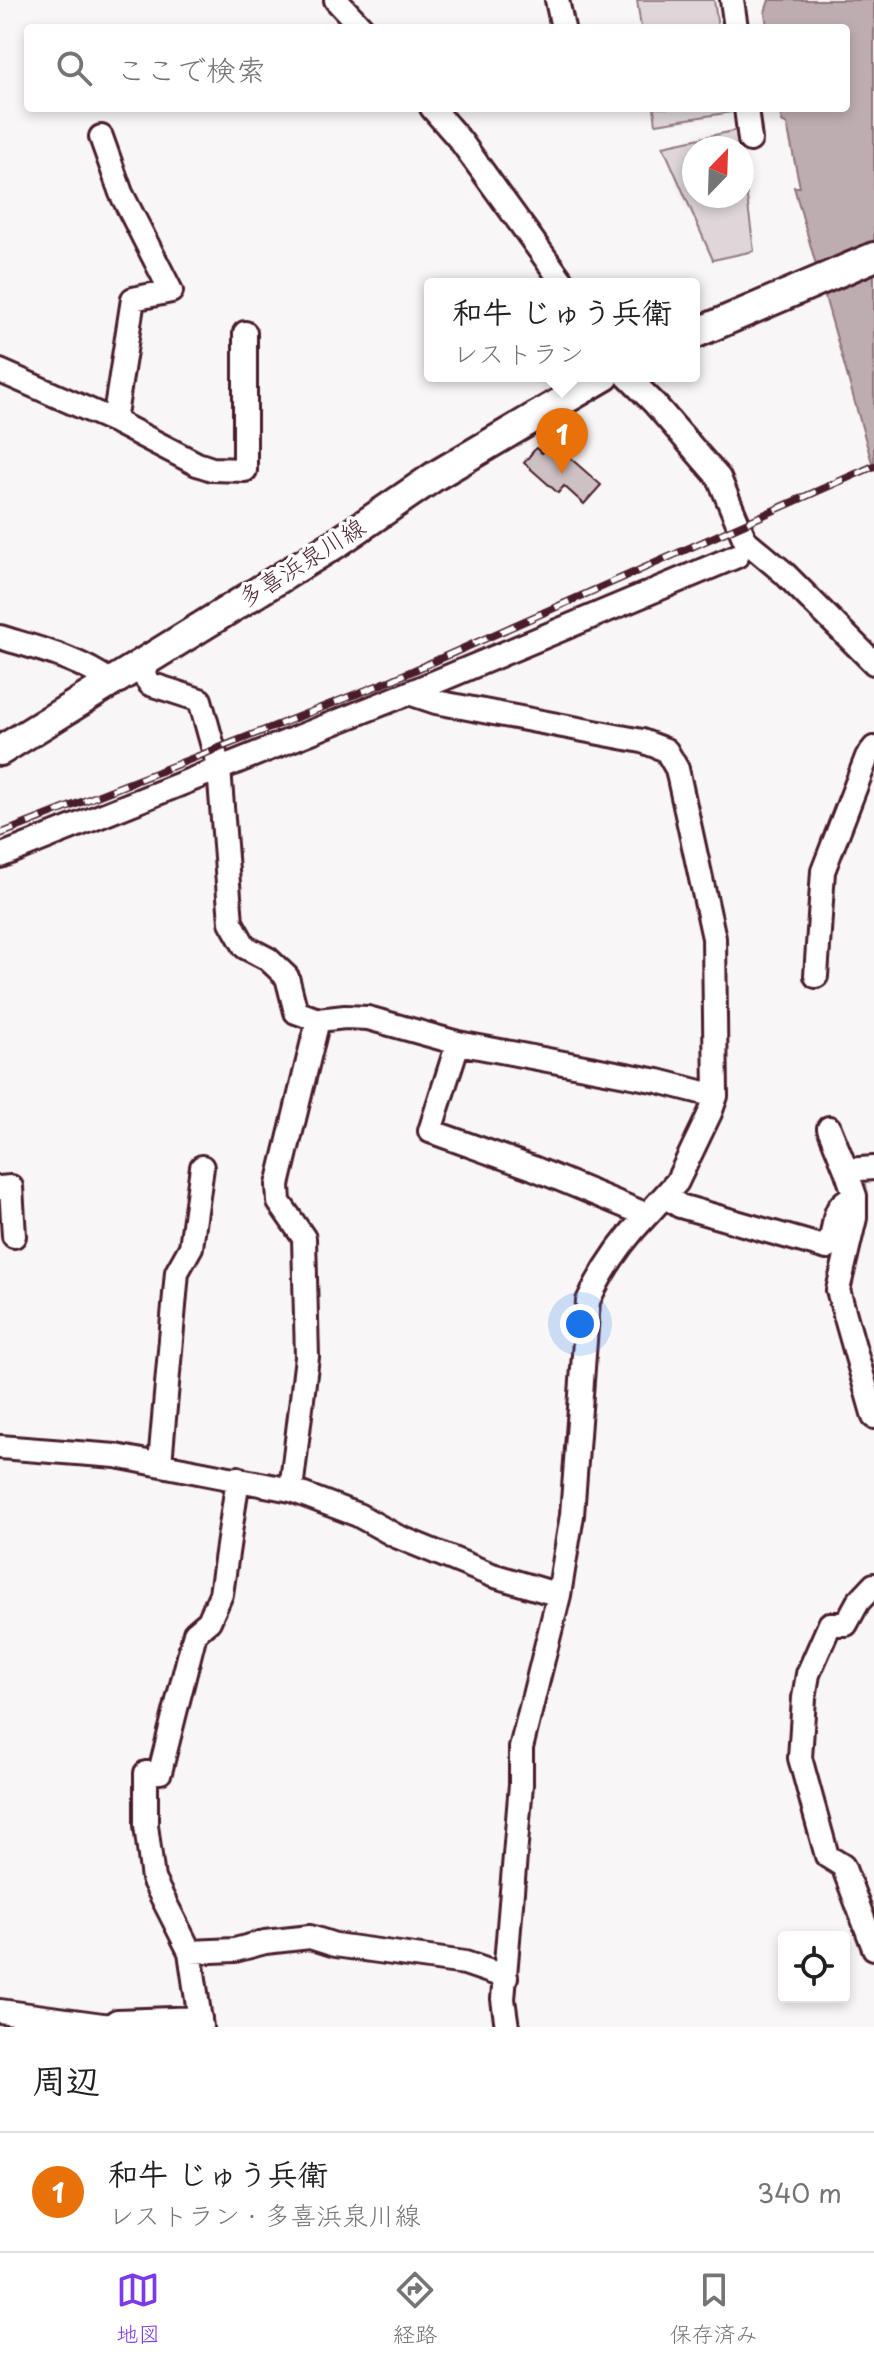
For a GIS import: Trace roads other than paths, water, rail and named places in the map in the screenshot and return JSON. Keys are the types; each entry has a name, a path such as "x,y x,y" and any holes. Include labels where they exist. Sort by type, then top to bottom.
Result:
{"main road":[{"path":"700,331 874,257"},
{"name":"多喜浜泉川線","path":"0,751 340,541 435,476 595,382"}],"street":[{"path":"336,0 358,24"},
{"path":"557,0 562,24"},
{"path":"732,0 735,24"},
{"path":"436,112 460,140 560,278"},
{"path":"746,112 750,136"},
{"path":"101,137 121,193 171,291 133,299 114,421"},
{"path":"1,373 114,421 197,464 212,469 245,470 245,333"},
{"path":"633,382 719,478 745,540 783,572 874,663"},
{"path":"0,856 409,693 737,556"},
{"path":"0,637 94,669 111,682"},
{"path":"137,666 150,684 200,700 219,768 231,922 245,947 268,959 287,977 296,1012 318,1020 368,1018 458,1043 658,1081 716,1096"},
{"path":"409,693 436,702 642,741 666,750 677,769 714,938 716,1096 677,1182 627,1236 597,1281 588,1301 572,1515 559,1595 521,1748 521,1784 503,1999 507,2027"},
{"path":"816,976 823,871 867,757 874,748"},
{"path":"291,1490 307,1357 304,1238 279,1202 278,1185 318,1020"},
{"path":"458,1043 430,1131 533,1168 647,1215"},
{"path":"829,1128 855,1196 855,1218 838,1290 874,1417"},
{"path":"160,1463 177,1272 191,1247 202,1167"},
{"path":"846,1170 874,1168"},
{"path":"0,1188 11,1187 14,1236"},
{"path":"665,1196 680,1206 827,1248 836,1210 844,1201 855,1196"},
{"path":"0,1447 116,1456 291,1490 358,1515 396,1536 478,1569 559,1595"},
{"path":"0,2011 110,2026 117,2021 201,2022 190,1952 153,1879 146,1825 146,1773 160,1772 195,1633 209,1621 221,1594 238,1478"},
{"path":"874,1585 858,1602 846,1624 830,1624 808,1674 800,1758 827,1856 843,1866 874,1948"},
{"path":"190,1952 235,1950 265,1942 310,1937 335,1945 465,1963 506,1977"}],"railway":[{"path":"0,834 392,680 874,466"}],"place":[{"name":"和牛 じゅう兵衛","path":"562,474"}]}
